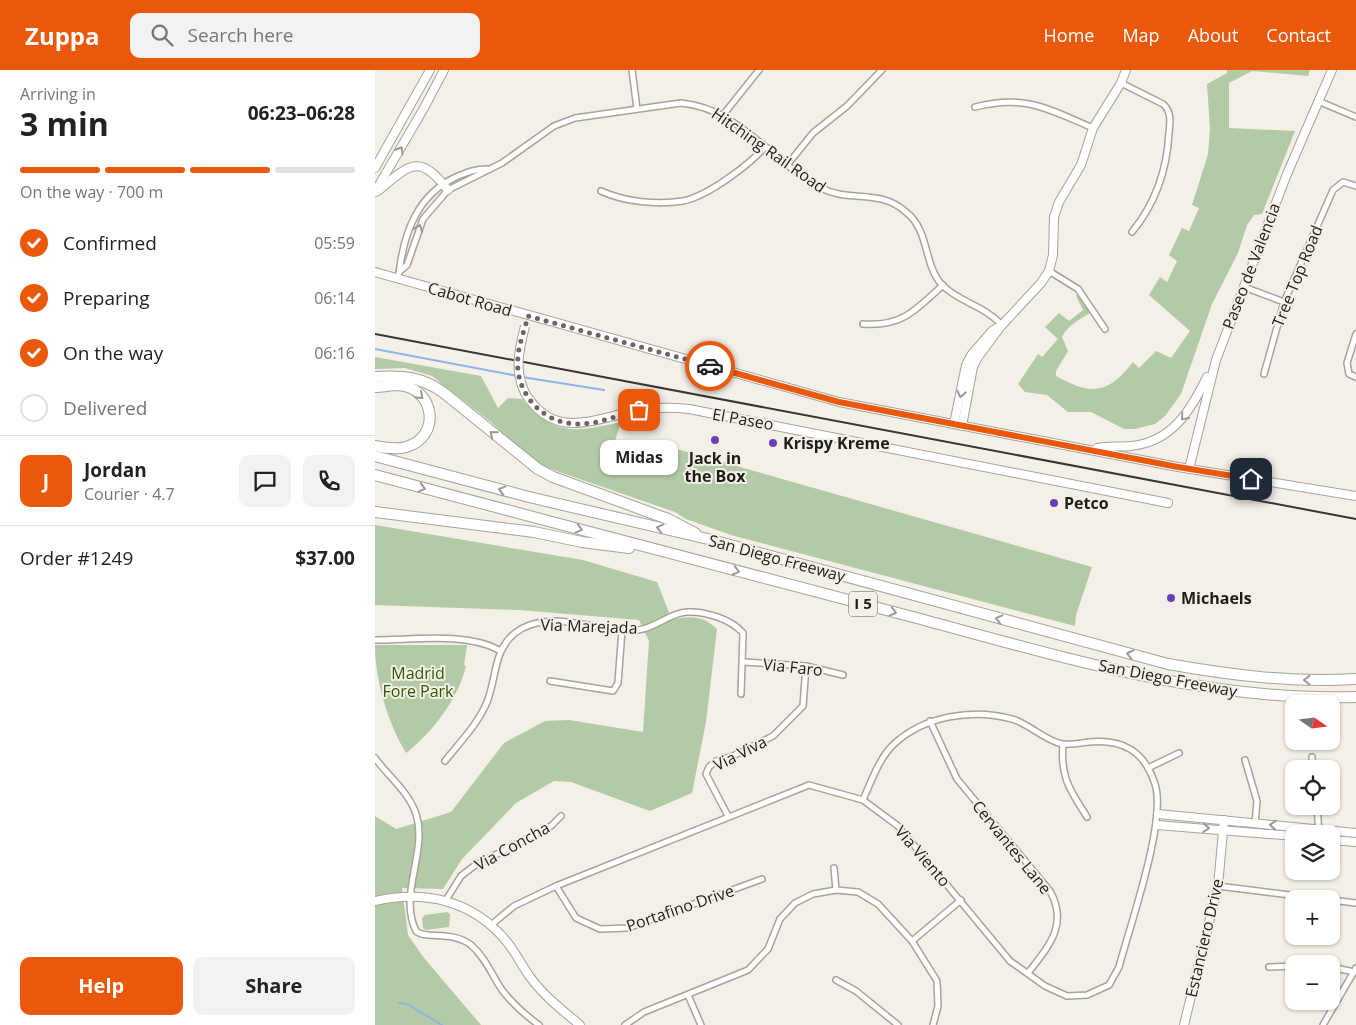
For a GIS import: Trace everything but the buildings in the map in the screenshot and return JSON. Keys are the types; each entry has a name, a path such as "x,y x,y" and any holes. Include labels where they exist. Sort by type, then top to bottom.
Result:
{"highway":[{"path":"375,377 402,376 428,382 445,392 538,470 669,519 708,539"},
{"path":"375,387 398,385 411,388 427,401 431,415 427,431 415,443 405,448 375,446"},
{"name":"San Diego Freeway","path":"375,456 529,497 708,539 1168,664 1215,672 1281,679 1356,679"},
{"name":"San Diego Freeway","path":"375,475 1021,646 1167,682 1206,689 1294,698 1356,697"},
{"path":"375,512 534,532 583,542 669,552"}],"street":[{"path":"375,168 430,70"},
{"path":"375,193 424,108 443,70"},
{"path":"632,70 637,109"},
{"path":"723,115 759,70"},
{"path":"788,164 809,138 847,106 882,70"},
{"path":"958,425 966,365 980,344 1041,283 1049,271 1053,256 1055,217 1059,202 1081,165 1093,128 1121,83 1126,70"},
{"name":"Paseo de Valencia","path":"1189,468 1216,360 1332,70"},
{"path":"1121,83 1163,104 1170,116 1165,165 1149,208 1132,232"},
{"path":"1318,101 1356,117"},
{"name":"Hitching Rail Road","path":"399,275 407,265 423,219 449,190 502,163 542,133 564,121 681,102 697,104 723,115 819,187 829,192 883,198 907,212 918,225 925,241 931,264 943,285 960,298 984,309 1002,324"},
{"path":"975,108 1000,102 1028,103 1093,128"},
{"path":"601,191 618,199 684,200 743,169 765,147"},
{"path":"375,193 401,171 411,167 426,168 449,190"},
{"name":"Hitching Rail Road","path":"399,275 399,264 416,212 442,183 475,169 487,169"},
{"name":"Tree Top Road","path":"1264,374 1284,302 1333,190 1339,183 1356,186"},
{"path":"1049,271 1079,289 1105,329"},
{"name":"Cabot Road","path":"375,272 399,275 528,316 839,402 1189,468 1356,496"},
{"path":"863,324 879,326 901,320 943,285"},
{"path":"1244,287 1284,302"},
{"name":"El Paseo","path":"528,316 519,350 518,371 525,393 537,409 554,419 579,424 647,409 689,409 1168,503"},
{"path":"1356,334 1347,363 1349,374 1356,377"},
{"path":"1093,449 1146,443 1176,427 1191,409 1216,360"},
{"name":"Via Marejada","path":"445,761 473,726 487,702 499,650 515,632 533,624 552,621 622,630 639,630 653,626 670,616 687,612 706,613 726,621 743,633 741,694"},
{"path":"550,681 613,691 618,683 622,630"},
{"path":"375,640 466,640 486,643 499,650"},
{"name":"Via Faro","path":"743,662 806,666 843,675"},
{"name":"Via Viva","path":"728,816 706,774 709,767 715,761 733,756 773,736 803,706 806,666"},
{"path":"863,800 876,772 894,744 930,721 959,715 992,715 1014,719 1034,732 1063,744 1115,742 1135,750 1148,768 1179,753"},
{"name":"Cervantes Lane","path":"930,721 957,779 1051,892 1056,902 1059,923 1055,934 1028,973"},
{"path":"1063,744 1061,763 1065,781 1087,817"},
{"path":"375,758 407,797 416,813 419,837 410,895 413,924 418,933 425,936 448,935 469,944 479,953 511,1000 539,1025"},
{"path":"1245,760 1257,801 1255,824"},
{"name":"Via Viento","path":"491,926 514,906 556,886 809,785 863,800 898,826 1011,961 1045,986 1067,996 1087,995 1109,985 1119,967 1157,825 1158,799 1148,768"},
{"path":"1158,814 1285,828"},
{"name":"Via Concha","path":"446,900 461,876 474,866 551,826 561,816"},
{"name":"Estanciero Drive","path":"1184,1025 1218,886 1224,820"},
{"path":"1157,825 1285,835"},
{"path":"1340,833 1356,833"},
{"path":"1340,841 1356,842"},
{"path":"835,868 836,890"},
{"name":"Portafino Drive","path":"556,886 576,918 600,929 628,928 762,879"},
{"path":"1218,886 1285,894"},
{"path":"625,1025 645,1012 748,970 768,950 780,919 795,903 813,894 836,890 858,892 878,904 912,941 937,981 938,1006 933,1025"},
{"path":"375,901 410,895 446,900 466,908 491,926 507,942 530,977 544,993 580,1025"},
{"path":"912,941 961,900"},
{"path":"1340,901 1356,903"},
{"path":"1269,967 1285,966"},
{"path":"1323,1025 1355,970 1340,968"},
{"path":"836,980 857,991 898,1025"},
{"path":"688,995 701,1025"}],"green space":[{"path":"1227,70 1310,70 1308,76 1252,71 1229,83 1229,128 1295,131 1262,214 1254,215 1247,225 1238,253 1212,304 1181,394 1165,416 1155,424 1135,429 1124,429 1091,412 1068,412 1047,395 1025,392 1018,384 1038,354 1042,357 1058,339 1045,327 1059,313 1069,321 1083,310 1075,294 1082,300 1090,313 1064,333 1062,337 1068,351 1056,371 1056,376 1080,387 1090,389 1107,386 1124,373 1133,362 1139,368 1156,351 1171,358 1190,331 1149,295 1160,277 1167,282 1177,261 1169,255 1182,228 1189,231 1199,208 1192,205 1208,154 1210,129 1207,84 1227,73"},
{"path":"375,357 481,376 498,408 508,398 522,399 545,420 556,426 579,429 621,422 615,441 652,450 666,446 1092,567 1076,615 1075,626 731,535 686,519 675,512 545,467 522,452 492,423 432,376 405,368 375,369"},
{"path":"375,525 583,560 657,582 672,620 685,617 702,619 717,629 706,722 692,793 650,811 571,782 554,781 516,803 462,859 443,889 402,888 408,935 424,958 481,1025 375,1025 375,816 396,829 451,812 504,743 545,721 569,720 643,732 649,641 639,620 520,610 375,605"},
{"name":"Madrid Fore Park","path":"375,645 467,645 464,665 466,666 451,702 435,725 406,753 388,715 377,672"},
{"path":"447,912 450,914 449,927 426,930 423,928 422,918 425,915"}],"waterway":[{"path":"375,349 518,376"},
{"path":"522,377 604,390"},
{"path":"399,1003 407,1004 442,1025"}],"railway":[{"path":"375,334 1356,519"}],"way so far":[{"path":"639,410 592,423 579,424 554,419 531,403 519,379 517,358 528,316 710,366"}],"place":[{"name":"Midas","path":"639,410"},
{"name":"Jack in the Box","path":"715,440"},
{"name":"Krispy Kreme","path":"773,443"},
{"name":"Petco","path":"1054,503"},
{"name":"Michaels","path":"1171,598"}],"route":[{"path":"710,366 839,402 1178,467 1251,479"}]}
